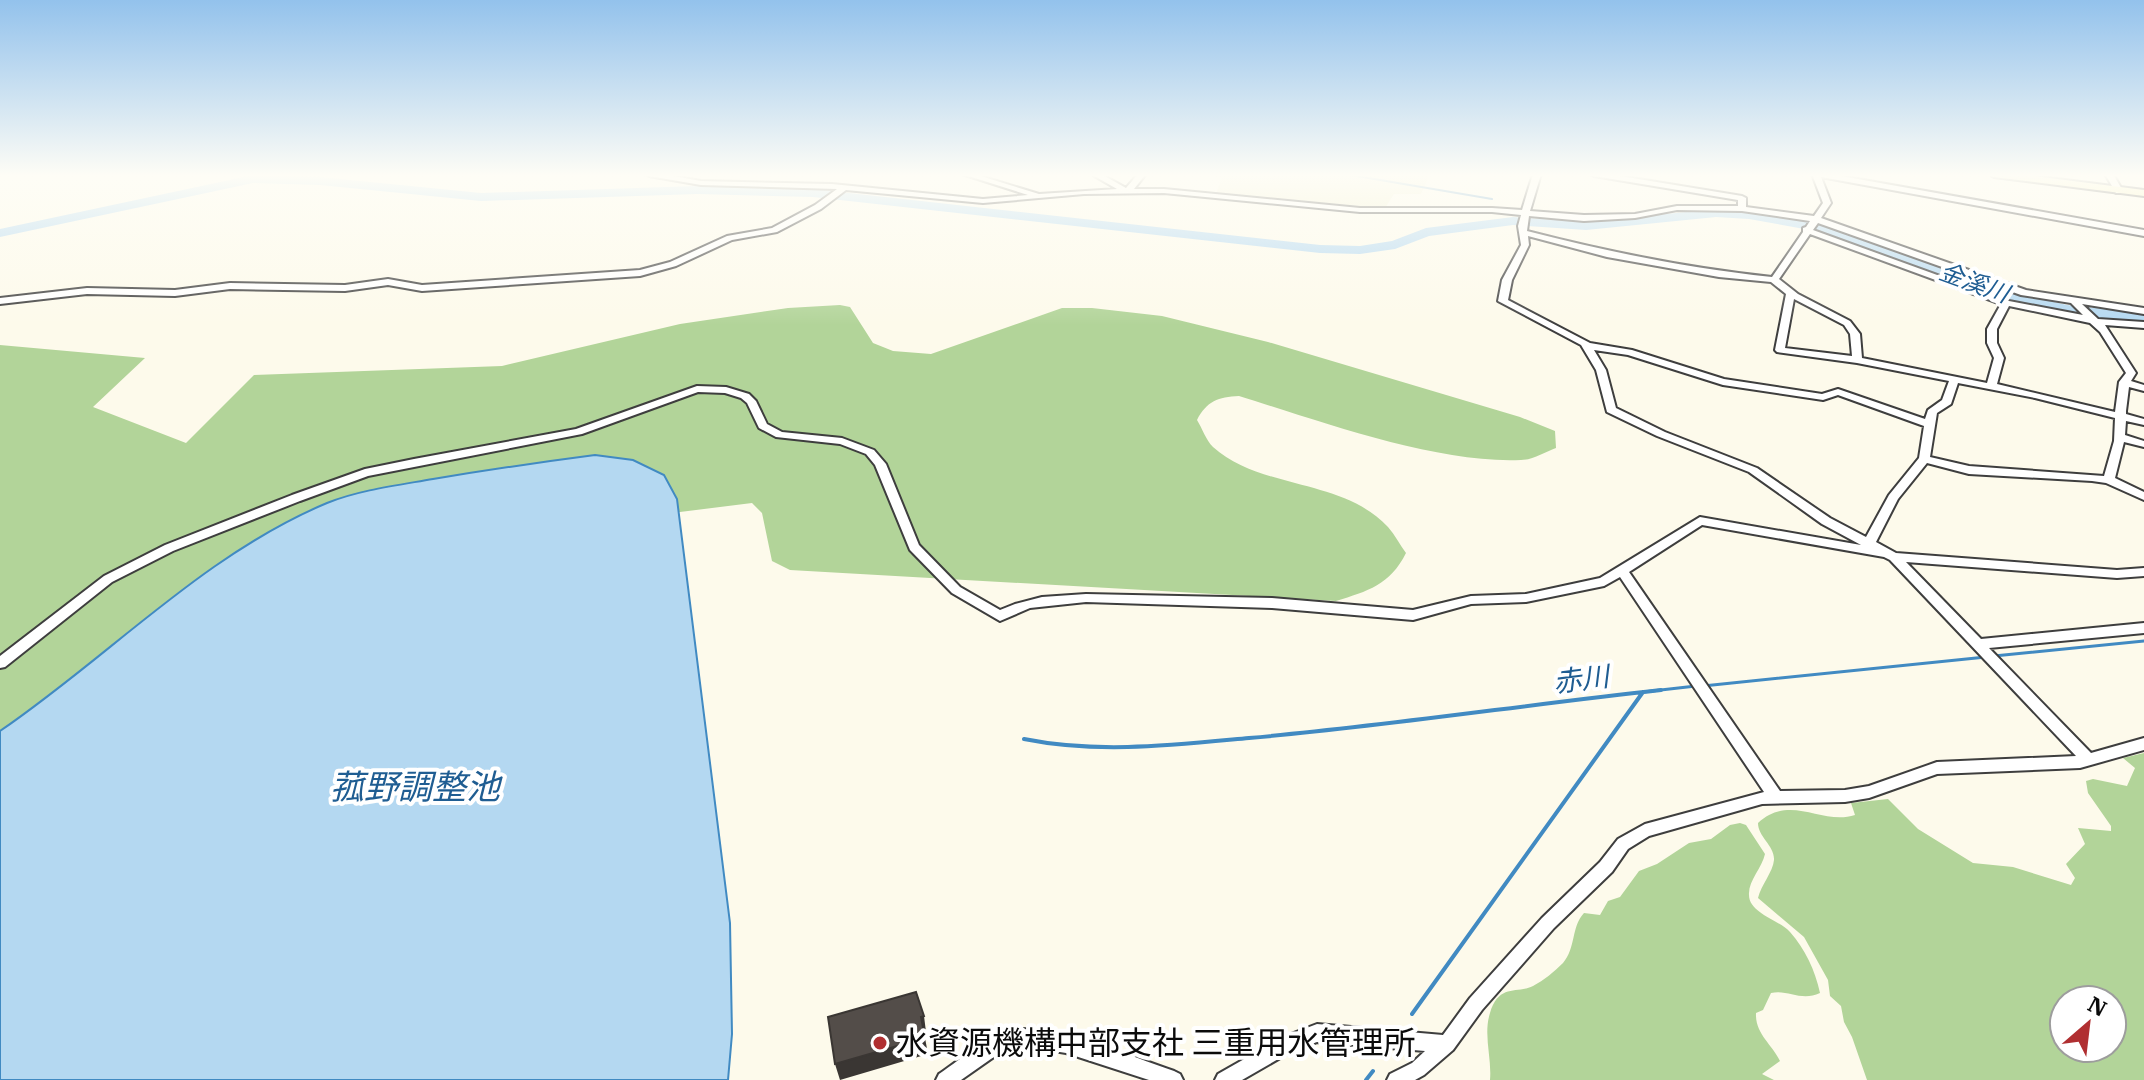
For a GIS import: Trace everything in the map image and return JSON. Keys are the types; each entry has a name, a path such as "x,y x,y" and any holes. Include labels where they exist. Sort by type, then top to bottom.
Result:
{"street":[{"path":"0,301 87,291 175,293 230,286 345,288 388,282 422,288 632,274 673,264 730,238 774,230 785,224"},
{"path":"1524,224 1525,245 1507,280 1503,301 1588,346 1637,354 1723,382 1823,397 1838,392 1929,424"},
{"path":"2096,224 2144,233"},
{"path":"1774,280 1810,225"},
{"path":"1810,225 2007,303 2144,325"},
{"path":"1810,225 2005,288 2076,304 2144,311"},
{"path":"1522,231 1607,254 1774,280 1791,293 1847,323 1855,334 1857,360"},
{"path":"1791,293 1780,350 1857,360 2144,422"},
{"path":"1991,387 1999,358 1990,339 1992,323 2007,303"},
{"path":"2076,304 2112,341 2131,373 2124,382 2119,400 2120,437 2109,480"},
{"path":"1588,346 1601,370 1611,410 1669,438 1753,470 1826,521 1890,555 2088,759"},
{"path":"1869,544 1893,498 1924,459 1929,424 1935,409 1947,402 1952,394 1954,380"},
{"path":"2124,382 2144,388"},
{"path":"0,663 82,597 118,573 169,548 296,498 350,478 402,464 578,432 697,389 726,390 745,396 751,401 763,426 780,435 842,441 870,452 880,464 914,547 956,590 1000,616 1012,610 1060,599 1086,598 1272,603 1413,615 1471,600 1526,598 1604,582 1700,521 1890,555 2087,573 2144,572"},
{"path":"2120,437 2144,444"},
{"path":"1924,459 1969,470 2075,475 2109,480 2144,496"},
{"path":"1623,572 1776,797"},
{"path":"1982,647 2144,628"},
{"path":"1396,1080 1418,1069 1447,1044 1476,1004 1548,923 1633,837 1671,822 1762,798 1869,792 1937,768 2080,762 2144,744"},
{"path":"1224,1080 1289,1043 1317,1033 1447,1044"},
{"path":"945,1080 1005,1041 1030,1037 1054,1041 1174,1080"}],"green space":[{"path":"850,307 873,343 893,351 931,354 1062,308 1162,316 1268,342 1520,417 1555,431 1556,448 1521,460 1453,455 1379,439 1239,396 1209,404 1197,420 1213,447 1232,461 1254,471 1325,491 1369,511 1388,527 1406,553 1385,580 1368,590 1336,601 790,570 772,561 762,513 752,503 536,530 0,754 0,345 145,358 93,407 186,443 254,375 502,366 680,324 788,308"},
{"path":"2144,753 2144,1080 1867,1080 1844,1022 1841,1006 1830,996 1828,980 1804,937 1758,898 1772,869 1774,855 1758,823 1770,814 1794,810 1831,817 1855,815 1851,803 1888,799 1918,829 1973,863 2013,867 2071,885 2075,878 2066,864 2085,844 2078,828 2111,831 2111,826 2088,793 2086,781 2093,779 2127,786 2135,768 2123,758"},
{"path":"1730,825 1746,825 1765,854 1751,885 1750,901 1790,932 1809,960 1820,993 1801,996 1771,993 1763,1010 1756,1013 1761,1033 1780,1061 1762,1074 1774,1080 1490,1080 1488,1021 1498,997 1509,991 1533,986 1556,970 1570,951 1577,925 1584,913 1600,915 1608,901 1620,897 1639,871 1657,864 1689,843 1711,839"}],"water":[{"name":"菰野調整池","path":"595,455 633,460 664,475 677,499 730,923 732,1034 728,1080 0,1080 0,731 198,578 282,525 327,503 393,486"}],"building":[{"name":"水資源機構中部支社 三重用水管理所","path":"916,992 924,1016 921,1017 925,1038 835,1064 828,1017"}],"waterway":[{"name":"金溪川","path":"0,233 40,224"},
{"name":"金溪川","path":"1097,224 1320,249 1360,250 1395,245 1426,232 1486,224"},
{"name":"金溪川","path":"1563,224 1602,224"},
{"name":"金溪川","path":"1803,224 1824,228 2007,296 2067,310 2144,318"},
{"name":"赤川","path":"1994,656 2144,641"},
{"name":"赤川","path":"1703,686 1986,657"},
{"name":"赤川","path":"1643,692 1696,686"},
{"name":"赤川","path":"1643,692 1661,690"},
{"name":"赤川","path":"1024,739 1108,747 1193,743 1352,728 1643,692"},
{"path":"1412,1014 1643,692"},
{"path":"1366,1080 1373,1071"}],"place":[{"name":"水資源機構中部支社 三重用水管理所","path":"880,1043"}]}
